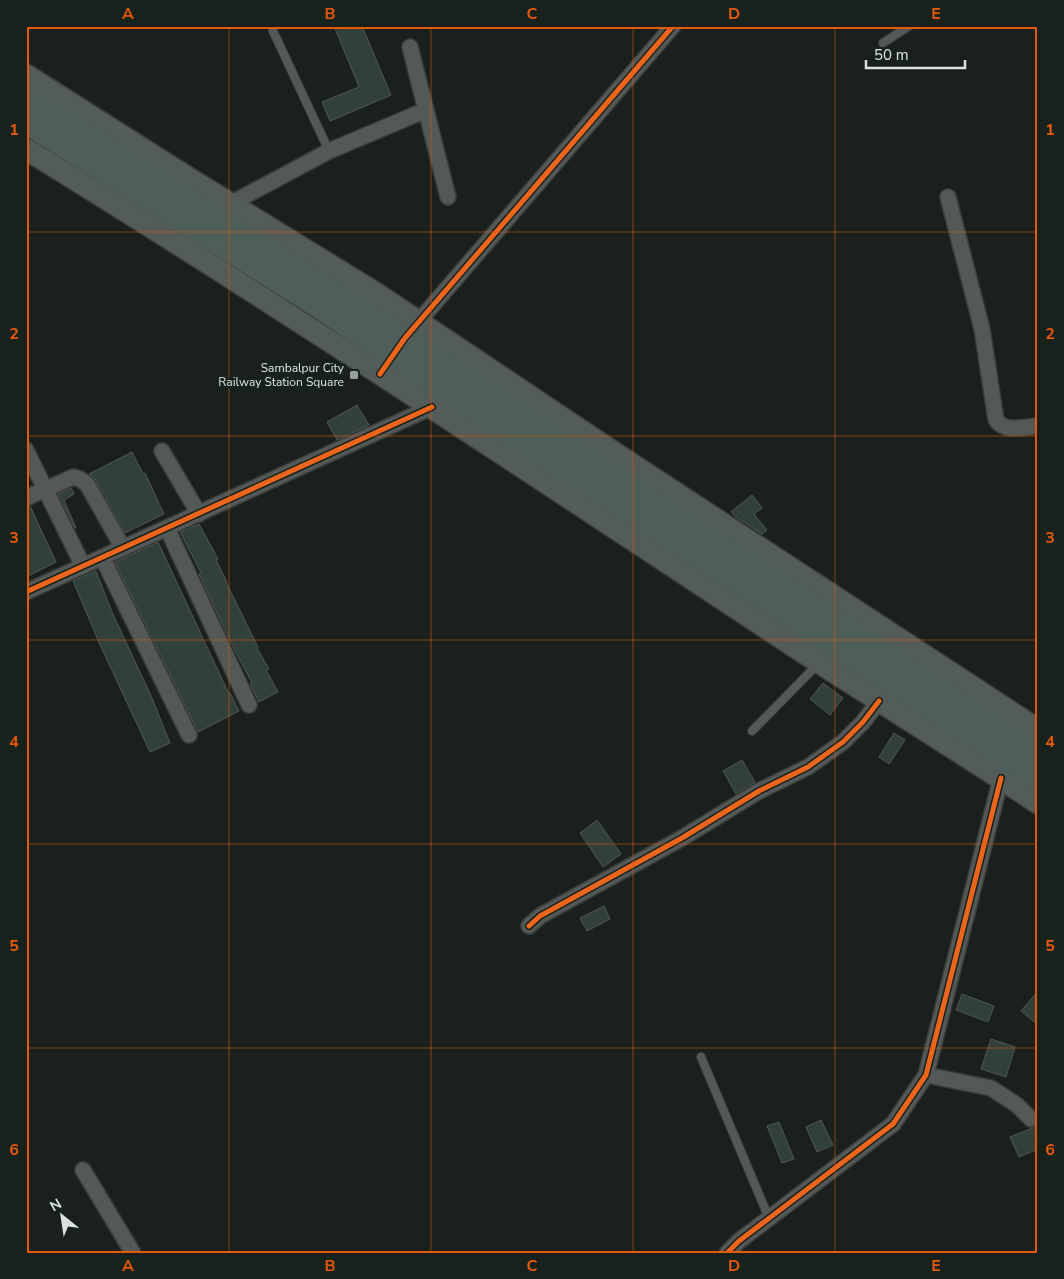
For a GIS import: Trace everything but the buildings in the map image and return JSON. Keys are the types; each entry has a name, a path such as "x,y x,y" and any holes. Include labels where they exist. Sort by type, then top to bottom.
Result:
{"highway":[{"path":"26,100 61,119 1038,778"},
{"path":"26,121 232,250 399,347 1012,735 1037,737"}],"main road":[{"path":"26,75 377,294 399,347 432,407 1038,803"},
{"path":"26,149 158,231 399,347"}],"street":[{"path":"399,347 673,26"},
{"path":"410,47 448,197"},
{"path":"230,204 329,151 426,110"},
{"path":"948,197 982,329 996,420 1002,427 1007,428 1038,426"},
{"path":"26,592 432,407"},
{"path":"26,450 83,566"},
{"path":"162,451 199,514"},
{"path":"26,498 73,477 80,479 86,484 123,548"},
{"path":"167,528 249,704"},
{"path":"102,557 189,735"},
{"path":"529,926 540,916 682,838 759,791 808,767 843,742 864,722 879,700"},
{"path":"727,1253 769,1218 893,1124 926,1075 1001,778"},
{"path":"926,1075 991,1088 1017,1105 1031,1119"},
{"path":"83,1170 133,1253"}],"lane":[{"path":"883,43 909,26"},
{"path":"273,31 329,151"},
{"path":"752,731 820,662"},
{"path":"702,1058 769,1218"}],"cycle path":[{"path":"380,374 405,338 673,26"},
{"path":"26,592 432,407"},
{"path":"529,926 540,916 682,838 759,791 808,767 843,742 863,722 879,701"},
{"path":"727,1253 739,1241 893,1124 926,1075 1001,778"}],"place":[{"name":"Sambalpur City Railway Station Square","path":"354,375"}]}
